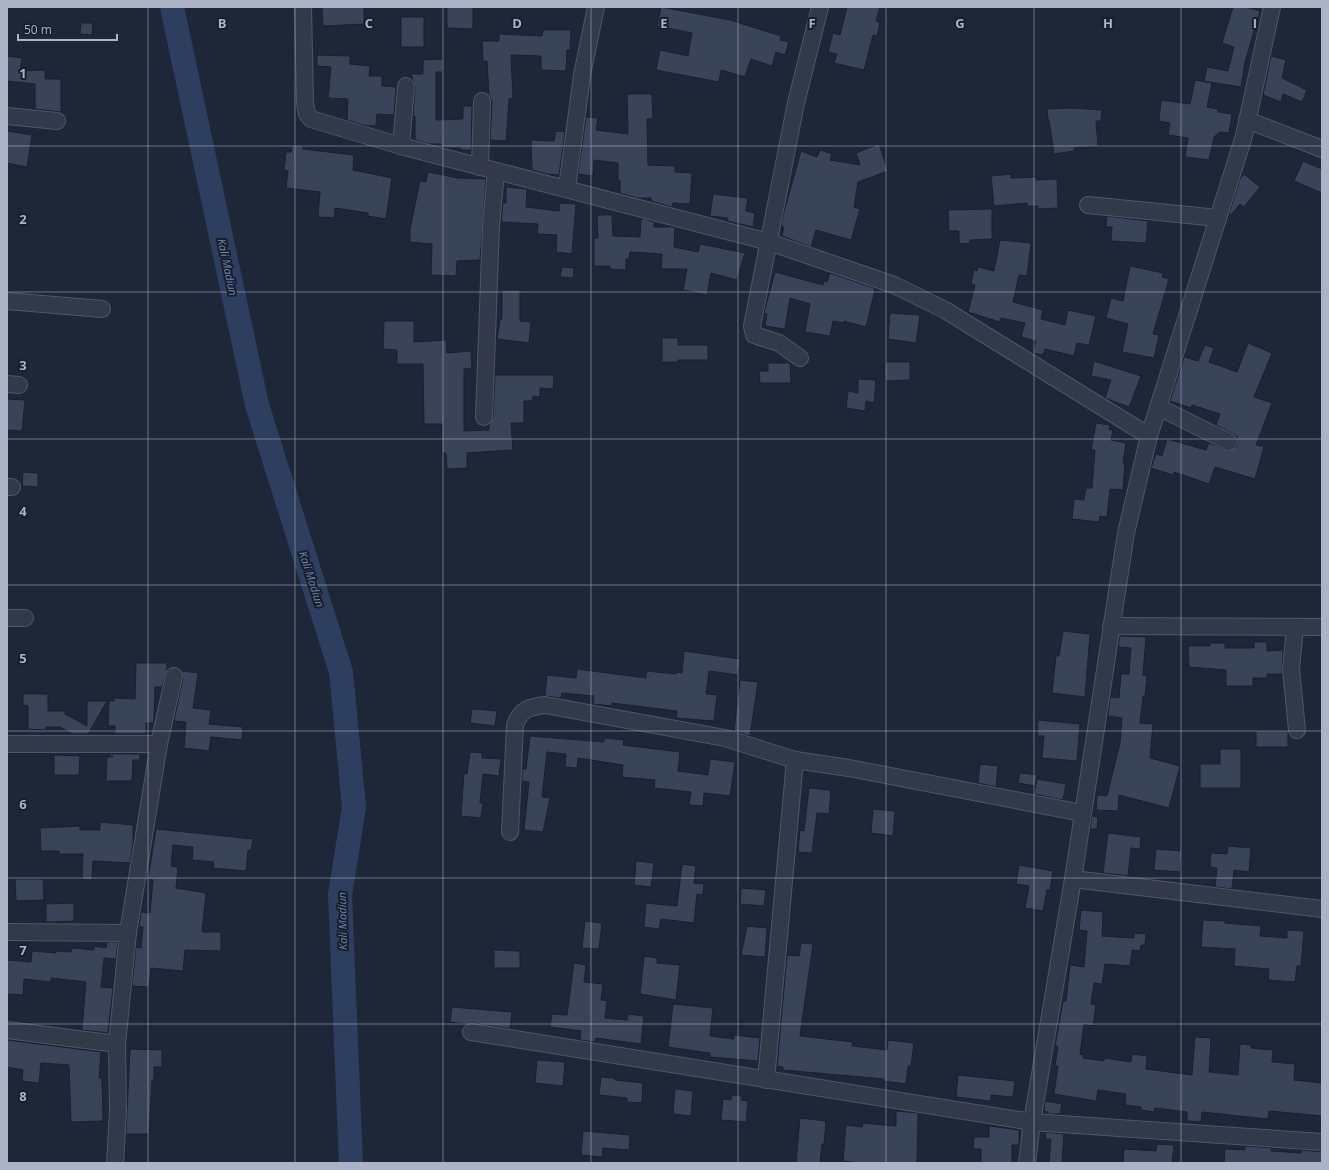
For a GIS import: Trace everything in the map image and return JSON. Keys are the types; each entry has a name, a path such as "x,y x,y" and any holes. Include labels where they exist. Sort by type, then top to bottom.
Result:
{"street":[{"path":"303,7 305,103 307,114 316,121 401,146 567,188 769,242 894,285 945,310 1149,436"},
{"path":"567,188 582,75 596,7"},
{"path":"800,358 779,343 758,338 752,332 752,326 796,102 820,7"},
{"path":"1027,1163 1032,1122 1073,879 1126,533 1149,436 1218,218 1247,120 1272,7"},
{"path":"401,146 406,86"},
{"path":"480,167 482,101"},
{"path":"7,116 57,120"},
{"path":"1247,120 1322,149"},
{"path":"484,417 491,226 496,171"},
{"path":"1088,205 1218,218"},
{"path":"7,300 102,309"},
{"path":"1158,407 1229,442"},
{"path":"7,618 25,618"},
{"path":"1111,626 1322,627"},
{"path":"1295,627 1291,669 1297,730"},
{"path":"115,1163 118,1111 118,1044 128,933 159,744 174,676"},
{"path":"510,832 515,725 519,716 524,710 534,706 545,705 725,738 795,760 849,768 1082,813"},
{"path":"7,744 159,744"},
{"path":"766,1080 795,760"},
{"path":"1073,879 1322,909"},
{"path":"7,932 128,933"},
{"path":"7,1030 118,1044"},
{"path":"471,1032 1032,1122 1322,1142"}],"building":[{"path":"322,7 364,7 364,24 323,26"},
{"path":"447,7 473,7 473,29 447,28"},
{"path":"661,7 730,20 781,36 780,40 789,42 785,55 776,52 772,66 751,59 745,77 721,70 719,82 656,70 660,50 688,56 692,33 657,26"},
{"path":"847,7 880,7 876,21 880,23 877,36 873,35 864,70 834,63 837,54 828,52 833,33 840,35"},
{"path":"1233,7 1246,7 1260,11 1245,62 1241,87 1204,81 1207,67 1228,71 1234,47 1222,43"},
{"path":"401,17 424,17 424,47 401,47"},
{"path":"81,23 93,23 92,35 80,34"},
{"path":"543,30 571,30 570,50 567,50 566,71 541,70 541,56 511,55 513,98 509,99 506,141 490,140 492,101 489,95 487,61 483,61 482,41 499,41 499,34 542,36"},
{"path":"317,55 350,56 350,64 370,66 369,76 382,76 382,86 396,87 394,115 377,114 376,126 363,125 347,120 348,99 328,98 331,67 317,66"},
{"path":"7,56 22,58 20,71 45,70 45,79 61,79 61,112 35,109 35,84 7,81"},
{"path":"1271,56 1286,60 1282,78 1307,90 1302,102 1283,94 1281,102 1263,95"},
{"path":"443,59 443,72 436,72 436,120 463,119 463,106 472,106 471,150 441,147 441,144 429,144 415,140 415,116 413,116 415,87 411,74 423,74 423,60"},
{"path":"1195,80 1212,83 1207,107 1218,109 1218,112 1232,114 1229,133 1220,132 1214,137 1209,160 1185,157 1188,138 1168,135 1170,123 1159,121 1161,100 1190,104"},
{"path":"627,94 652,94 653,119 647,119 648,165 675,166 675,172 692,173 690,204 673,203 672,207 651,201 651,198 637,198 620,193 618,163 594,160 593,176 578,174 586,117 598,118 596,130 628,134"},
{"path":"1071,108 1102,110 1101,121 1096,121 1098,146 1074,148 1074,151 1054,154 1047,109"},
{"path":"7,131 32,135 27,167 7,163"},
{"path":"556,131 565,132 559,175 547,174 532,170 531,140 554,141"},
{"path":"879,144 888,171 858,182 854,207 860,209 851,240 816,230 811,247 782,236 784,227 781,226 784,212 801,151 817,157 820,150 832,154 830,160 860,165 856,153"},
{"path":"292,145 303,146 303,149 354,155 353,170 392,178 386,219 368,216 368,213 335,208 334,218 318,217 320,192 286,188 288,171 284,170 286,152 291,152"},
{"path":"1303,161 1322,169 1322,193 1294,181"},
{"path":"428,172 458,178 486,179 480,260 457,261 456,276 431,275 432,244 410,242 410,229 420,181 426,182"},
{"path":"1011,174 1011,178 1036,177 1036,180 1057,179 1058,208 1038,209 1038,206 1027,206 1027,203 994,206 991,176"},
{"path":"1244,174 1260,187 1244,207 1240,204 1231,215 1229,214 1240,179"},
{"path":"506,187 527,189 526,207 559,211 560,203 576,204 572,254 556,252 557,235 537,234 538,224 501,222 503,203 506,203"},
{"path":"713,194 748,198 746,211 755,213 753,227 727,221 728,218 710,216"},
{"path":"992,209 992,239 970,240 970,243 959,244 959,231 949,231 948,210"},
{"path":"597,215 612,215 613,236 640,237 641,219 645,219 654,222 654,227 675,227 674,247 698,252 700,244 745,253 737,280 711,273 707,295 683,290 687,269 661,269 662,254 630,252 629,259 626,259 626,270 610,269 610,266 594,266 594,238 598,238"},
{"path":"1107,216 1148,221 1146,243 1111,241 1112,227 1106,227"},
{"path":"1000,240 1031,243 1027,276 1019,275 1013,302 1043,310 1041,319 1065,325 1068,310 1096,316 1089,345 1077,343 1074,356 1045,349 1043,355 1033,353 1036,341 1021,337 1025,323 1001,318 1000,322 968,312 975,285 971,284 974,270 977,271 978,267 994,271"},
{"path":"1130,266 1163,273 1162,277 1169,279 1153,334 1159,335 1154,358 1122,352 1128,324 1106,318 1111,298 1123,301"},
{"path":"562,267 574,268 573,278 560,277"},
{"path":"775,272 823,285 824,281 827,282 830,273 874,288 875,290 866,327 844,321 844,323 833,321 830,336 805,332 810,304 790,298 785,329 765,326 767,314 764,313"},
{"path":"502,290 520,290 520,321 531,322 529,343 497,339 500,319 502,319"},
{"path":"890,313 920,315 916,343 888,339"},
{"path":"384,321 414,321 414,342 446,340 447,353 471,351 472,368 464,369 464,431 489,430 489,425 493,417 495,375 554,375 553,389 540,388 540,397 533,396 532,401 524,401 524,423 511,423 513,450 467,453 467,468 447,469 446,453 442,453 442,424 424,424 423,364 397,364 397,350 383,349"},
{"path":"662,338 678,338 678,345 708,345 708,360 678,360 678,362 662,362"},
{"path":"1248,343 1272,353 1254,397 1272,403 1256,445 1264,447 1255,479 1215,467 1209,484 1174,472 1173,475 1151,468 1156,454 1162,456 1167,439 1206,450 1209,443 1229,451 1237,447 1237,436 1216,425 1220,414 1192,405 1191,408 1170,401 1184,357 1198,361 1205,345 1214,348 1209,362 1237,372"},
{"path":"1094,361 1141,376 1129,407 1105,398 1111,380 1091,376"},
{"path":"885,362 910,362 910,380 885,381"},
{"path":"768,363 790,363 791,383 760,383 759,371 768,371"},
{"path":"858,379 876,380 874,403 866,401 865,411 846,408 848,391 858,393"},
{"path":"7,399 25,400 22,431 7,430"},
{"path":"1096,423 1110,425 1109,429 1113,430 1111,440 1126,443 1123,463 1125,463 1123,490 1110,489 1107,517 1100,516 1099,522 1072,519 1074,499 1084,500 1086,488 1092,488 1095,450 1091,450"},
{"path":"23,472 38,473 38,487 22,486"},
{"path":"1063,631 1090,634 1085,697 1052,693 1056,656 1059,656"},
{"path":"1120,636 1146,637 1143,675 1147,676 1140,723 1153,724 1150,758 1180,766 1169,808 1119,795 1118,811 1096,810 1097,795 1107,796 1120,743 1122,718 1108,716 1110,697 1119,698 1121,674 1129,674 1131,648 1118,647"},
{"path":"1254,642 1267,642 1267,651 1283,650 1282,674 1267,674 1267,678 1253,678 1253,686 1226,686 1226,670 1189,667 1188,646 1210,646 1210,643 1225,643 1225,648 1254,648"},
{"path":"684,651 740,659 738,675 709,671 706,694 717,695 714,721 676,718 677,711 612,703 612,706 593,704 594,696 562,693 561,698 545,696 547,675 576,678 577,669 646,678 647,671 676,674 677,672 682,673"},
{"path":"136,663 167,663 167,670 162,687 155,687 153,723 146,723 146,734 115,734 115,726 108,726 109,701 114,701 114,698 135,699"},
{"path":"182,671 198,673 193,708 211,710 209,724 243,727 242,740 211,737 209,751 184,748 186,722 174,721 183,678"},
{"path":"740,680 758,682 750,736 734,731"},
{"path":"23,694 48,694 48,711 65,711 65,714 87,726 87,701 107,701 88,734 73,734 60,727 46,727 45,730 28,729 28,706 23,705"},
{"path":"472,709 497,711 495,726 470,723"},
{"path":"1038,720 1080,724 1077,761 1042,758 1044,736 1037,736"},
{"path":"1256,731 1288,731 1288,747 1256,747"},
{"path":"530,736 604,742 604,738 624,740 623,745 680,752 678,771 708,775 710,759 735,762 730,796 704,793 703,806 689,805 691,792 654,788 655,780 622,777 623,765 578,758 577,768 565,767 566,754 547,752 542,797 550,798 543,832 524,830 529,782 522,781 522,769 526,769"},
{"path":"1220,749 1241,749 1241,788 1200,788 1200,764 1220,764"},
{"path":"470,752 482,753 482,758 501,759 499,776 483,774 480,803 483,803 481,818 461,816 464,773 467,774"},
{"path":"107,754 140,754 140,760 133,760 132,781 106,781 107,757 113,757"},
{"path":"54,755 80,756 79,775 54,775"},
{"path":"980,764 998,766 996,787 978,783"},
{"path":"1020,773 1037,775 1035,786 1018,783"},
{"path":"1037,779 1066,784 1063,800 1034,794"},
{"path":"809,788 831,790 829,814 817,813 812,853 798,852 800,830 804,831"},
{"path":"873,809 895,811 893,836 871,833"},
{"path":"1092,816 1098,817 1097,829 1090,829"},
{"path":"100,822 133,825 133,844 130,863 93,861 92,880 82,879 83,854 59,854 59,851 41,851 40,828 80,826 80,830 100,830"},
{"path":"156,829 253,839 251,851 248,850 246,871 213,868 214,862 192,860 193,847 173,845 171,866 178,867 176,888 206,893 202,932 221,932 221,951 185,950 183,971 151,968 149,987 132,986 136,947 141,948 143,927 139,927 141,912 150,913 153,880 148,879"},
{"path":"1108,833 1141,837 1140,849 1131,848 1128,876 1103,873"},
{"path":"1228,846 1251,848 1249,872 1234,870 1232,889 1215,887 1217,868 1210,867 1211,853 1227,854"},
{"path":"1156,849 1182,851 1180,872 1154,870"},
{"path":"636,861 654,863 651,887 634,885"},
{"path":"682,864 696,866 694,883 704,884 703,895 697,894 694,923 661,919 659,929 644,927 646,903 677,906"},
{"path":"1019,865 1053,871 1050,890 1047,890 1043,911 1025,908 1029,886 1016,884"},
{"path":"15,879 43,879 44,900 16,901"},
{"path":"741,888 766,890 764,906 740,904"},
{"path":"74,903 74,921 46,922 46,904"},
{"path":"1081,910 1103,912 1102,936 1134,938 1134,933 1146,934 1145,945 1141,945 1140,951 1132,950 1130,966 1105,964 1102,984 1094,983 1091,1004 1096,1005 1093,1026 1084,1024 1080,1054 1083,1055 1083,1058 1104,1061 1104,1058 1131,1062 1132,1054 1147,1056 1146,1069 1192,1075 1195,1037 1211,1038 1209,1072 1238,1075 1240,1044 1251,1045 1251,1048 1273,1050 1272,1062 1295,1064 1294,1080 1322,1083 1322,1116 1269,1111 1268,1119 1202,1112 1201,1122 1187,1121 1187,1112 1155,1108 1154,1112 1141,1110 1141,1107 1125,1105 1126,1094 1098,1090 1096,1101 1054,1094 1058,1066 1055,1066 1058,1046 1055,1046 1063,1001 1066,1001 1070,965 1084,967 1087,931 1079,930"},
{"path":"1203,920 1225,921 1225,923 1261,926 1260,936 1287,938 1287,930 1304,931 1301,966 1297,966 1295,982 1268,980 1269,969 1234,966 1235,949 1201,947"},
{"path":"585,921 602,923 599,949 582,948"},
{"path":"747,926 767,928 765,957 741,955"},
{"path":"107,942 118,942 116,959 104,958 101,987 113,988 108,1033 82,1030 86,982 51,978 51,982 24,979 23,995 7,994 7,960 31,962 32,951 56,953 56,951 71,952 72,948 94,950 94,946 106,948"},
{"path":"801,943 813,944 800,1036 853,1042 852,1046 887,1050 888,1040 914,1043 911,1066 908,1066 906,1084 884,1081 884,1079 783,1070 783,1067 777,1066 787,955 799,956"},
{"path":"494,950 520,951 520,968 494,968"},
{"path":"644,956 657,958 657,963 680,965 676,1000 640,994"},
{"path":"574,963 586,965 584,982 603,984 601,1000 607,1001 605,1018 627,1020 628,1014 644,1016 641,1044 596,1038 595,1042 580,1040 581,1031 550,1027 552,1014 567,1015"},
{"path":"673,1004 713,1008 710,1036 734,1039 734,1035 760,1038 758,1061 710,1057 710,1053 668,1047"},
{"path":"452,1007 512,1012 510,1029 472,1023 466,1024 450,1022"},
{"path":"7,1040 101,1052 99,1078 102,1078 103,1121 71,1122 69,1065 41,1063 39,1083 22,1081 23,1070 7,1067"},
{"path":"130,1049 162,1050 162,1067 154,1067 149,1134 126,1134"},
{"path":"537,1060 565,1062 563,1086 535,1083"},
{"path":"958,1075 1015,1081 1013,1097 991,1095 991,1101 956,1097"},
{"path":"601,1077 643,1083 642,1103 627,1102 627,1098 599,1095"},
{"path":"675,1089 693,1091 691,1116 673,1114"},
{"path":"732,1095 742,1096 741,1100 748,1101 746,1122 721,1120 723,1099 731,1100"},
{"path":"1045,1101 1062,1104 1060,1114 1048,1114 1048,1112 1044,1111"},
{"path":"896,1111 918,1113 917,1163 859,1163 843,1161 846,1125 862,1127 863,1123 896,1126"},
{"path":"800,1118 826,1121 824,1144 822,1144 820,1163 796,1163"},
{"path":"989,1126 1019,1130 1019,1145 1012,1145 1012,1163 981,1163 981,1149 973,1149 974,1137 989,1137"},
{"path":"583,1131 630,1135 629,1150 603,1148 602,1157 581,1155"},
{"path":"1046,1132 1064,1134 1062,1163 1049,1163 1051,1139 1045,1139"},
{"path":"1157,1144 1174,1145 1172,1163 1123,1163 1124,1149 1156,1151"},
{"path":"1245,1146 1272,1148 1271,1151 1301,1153 1301,1150 1322,1152 1322,1163 1224,1163 1225,1149 1245,1150"}],"waterway":[{"name":"Kali Madiun","path":"172,7 257,405 341,672 354,807 340,895 351,1163"}]}
